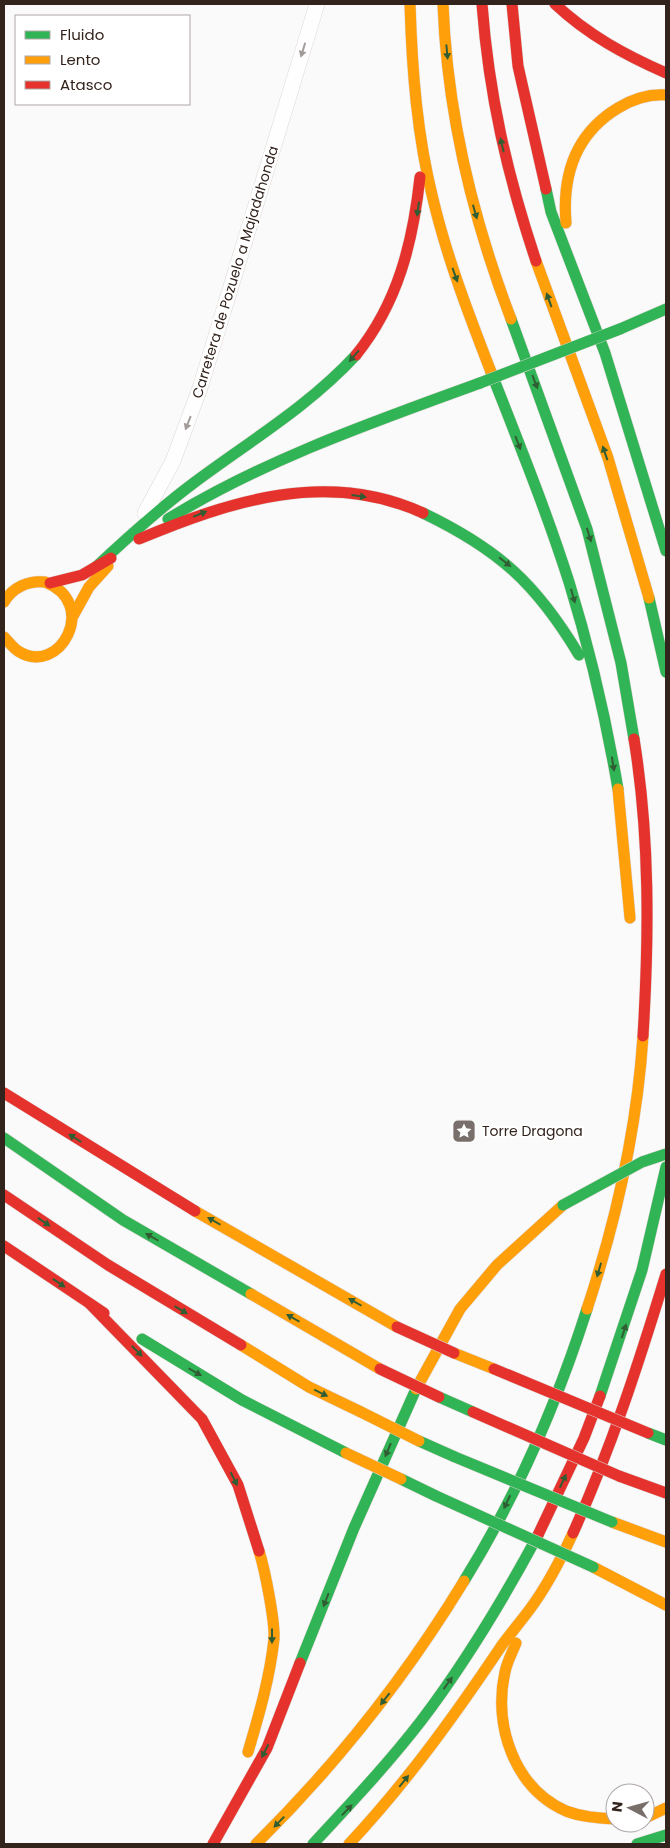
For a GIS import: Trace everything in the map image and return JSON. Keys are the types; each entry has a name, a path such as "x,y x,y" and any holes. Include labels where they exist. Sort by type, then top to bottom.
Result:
{"main road":[{"path":"410,4 411,62 420,143 450,260 569,581 605,716 621,815 629,884 630,929"},
{"path":"256,1844 315,1784 386,1698 452,1604 478,1559 548,1414 573,1353 612,1223 633,1119 645,1012 648,955 648,878 644,816 628,690 614,628 580,505 494,274 474,210 458,142 449,75 443,4"},
{"path":"482,4 489,72 498,130 514,197 534,260 622,499 640,561 666,672"},
{"path":"512,4 518,66 551,212"},
{"path":"555,4 571,21 613,50 666,73"},
{"path":"509,80 551,212 605,353 666,551"},
{"path":"574,274 564,210 565,185 576,148 585,134 609,112 635,99 666,95"},
{"path":"4,602 15,589 27,584 67,580 96,568 135,538 197,480 234,457 266,431 311,400 337,375 374,331 394,296 412,247 418,206 420,143"},
{"name":"Carretera de Pozuelo a Majadahonda","path":"72,616 90,588 135,538 194,502 243,476 666,310"},
{"path":"135,538 219,506 250,498 288,492 332,492 383,500 429,516 475,539 512,567 554,612 573,641 605,716"},
{"path":"4,637 18,652 29,656 41,656 52,653 62,646 69,637 72,616 69,602 50,583"},
{"path":"4,654 18,652"},
{"path":"612,1223 626,1086"},
{"path":"4,1093 148,1184 397,1327 454,1353 666,1440"},
{"path":"4,1138 124,1220 380,1369 619,1476 666,1493"},
{"path":"212,1844 223,1830 267,1748 354,1528 407,1405 460,1309 497,1265 564,1206 642,1162 666,1154"},
{"path":"313,1844 352,1806 404,1742 452,1678 524,1562 588,1428 610,1373 649,1246 666,1167"},
{"path":"4,1195 116,1270 309,1387 455,1457 612,1522 666,1542"},
{"path":"4,1246 166,1356 296,1430 401,1480 594,1567 666,1605"},
{"path":"349,1844 381,1810 442,1734 514,1628 530,1609 559,1563 594,1487 632,1383 666,1274"},
{"path":"90,1304 202,1419 238,1485 264,1567 274,1637 261,1710 223,1830"},
{"path":"632,1383 662,1326"},
{"path":"594,1567 666,1591"},
{"path":"530,1609 505,1672 502,1721 510,1755 529,1785 556,1807 598,1820 605,1820"},
{"path":"637,1844 666,1835"}],"street":[{"name":"Carretera de Pozuelo a Majadahonda","path":"135,538 188,424 317,4"}],"traffic: fast":[{"path":"546,189 551,212 605,353 666,551"},
{"path":"620,329 666,309"},
{"path":"511,319 587,529 621,663 634,739"},
{"path":"480,383 620,329"},
{"path":"96,567 144,523 182,492 319,391 356,355"},
{"path":"491,372 541,502 569,582 597,685 618,789"},
{"path":"168,519 243,478 282,460 360,427 480,383"},
{"path":"423,513 473,540 513,570 547,608 579,655"},
{"path":"649,598 666,672"},
{"path":"4,1138 123,1220 251,1294"},
{"path":"563,1205 642,1162 666,1154"},
{"path":"600,1396 642,1270 666,1167"},
{"path":"464,1581 501,1516 534,1449 549,1414 587,1309"},
{"path":"142,1339 242,1400 346,1453"},
{"path":"300,1663 354,1528 416,1389"},
{"path":"439,1397 473,1412"},
{"path":"648,1433 666,1440"},
{"path":"419,1441 455,1457"},
{"path":"455,1457 612,1522"},
{"path":"401,1479 436,1496"},
{"path":"436,1496 593,1567"},
{"path":"313,1844 368,1784 421,1721 483,1631 538,1535"},
{"path":"637,1844 666,1835"}],"traffic: slow":[{"path":"410,4 416,103 428,175 452,265 491,372"},
{"path":"443,4 445,45 450,85 464,164 484,242 511,319"},
{"path":"566,223 565,205 569,172 574,157 591,130 603,118 629,102 647,96 666,95"},
{"path":"536,261 608,458 649,598"},
{"path":"73,616 89,587 108,566"},
{"path":"4,602 11,593 21,586 33,582 45,582 61,592 70,605 72,620 68,634 60,647 48,655 33,657 18,651 4,637"},
{"path":"618,789 630,918"},
{"path":"587,1309 607,1242 624,1174 636,1106 643,1036"},
{"path":"416,1389 460,1309 497,1265 563,1205"},
{"path":"195,1211 397,1327"},
{"path":"251,1294 380,1369"},
{"path":"241,1345 309,1387 361,1412"},
{"path":"454,1353 494,1369"},
{"path":"361,1412 419,1441"},
{"path":"346,1453 401,1479"},
{"path":"612,1522 666,1542"},
{"path":"349,1844 391,1797 430,1748 542,1591 573,1533"},
{"path":"248,1752 267,1682 274,1639 269,1595 259,1551"},
{"path":"593,1567 666,1605"},
{"path":"256,1844 314,1783 368,1719 418,1652 464,1581"},
{"path":"516,1643 505,1672 502,1692 502,1713 505,1733 521,1771 533,1787 548,1801 572,1813 605,1818"},
{"path":"655,1813 666,1808"}],"traffic: jam":[{"path":"482,4 489,71 501,134 516,197 536,261"},
{"path":"512,4 518,66 546,189"},
{"path":"555,4 594,35 636,59 666,73"},
{"path":"356,355 371,335 383,314 401,271 413,225 420,177"},
{"path":"139,539 208,513 244,502 279,495 315,492 351,493 387,500 423,513"},
{"path":"50,583 82,575 111,558"},
{"path":"634,739 643,813 647,887 643,1036"},
{"path":"4,1093 195,1211"},
{"path":"4,1195 108,1265 241,1345"},
{"path":"4,1246 104,1313"},
{"path":"573,1533 624,1405 666,1274"},
{"path":"90,1304 202,1419 238,1485 259,1551"},
{"path":"397,1327 454,1353"},
{"path":"380,1369 439,1397"},
{"path":"494,1369 648,1433"},
{"path":"538,1535 584,1438 600,1396"},
{"path":"473,1412 619,1476"},
{"path":"619,1476 666,1493"},
{"path":"213,1844 267,1748 300,1663"}],"place":[{"name":"Torre Dragona","path":"464,1131"}]}
